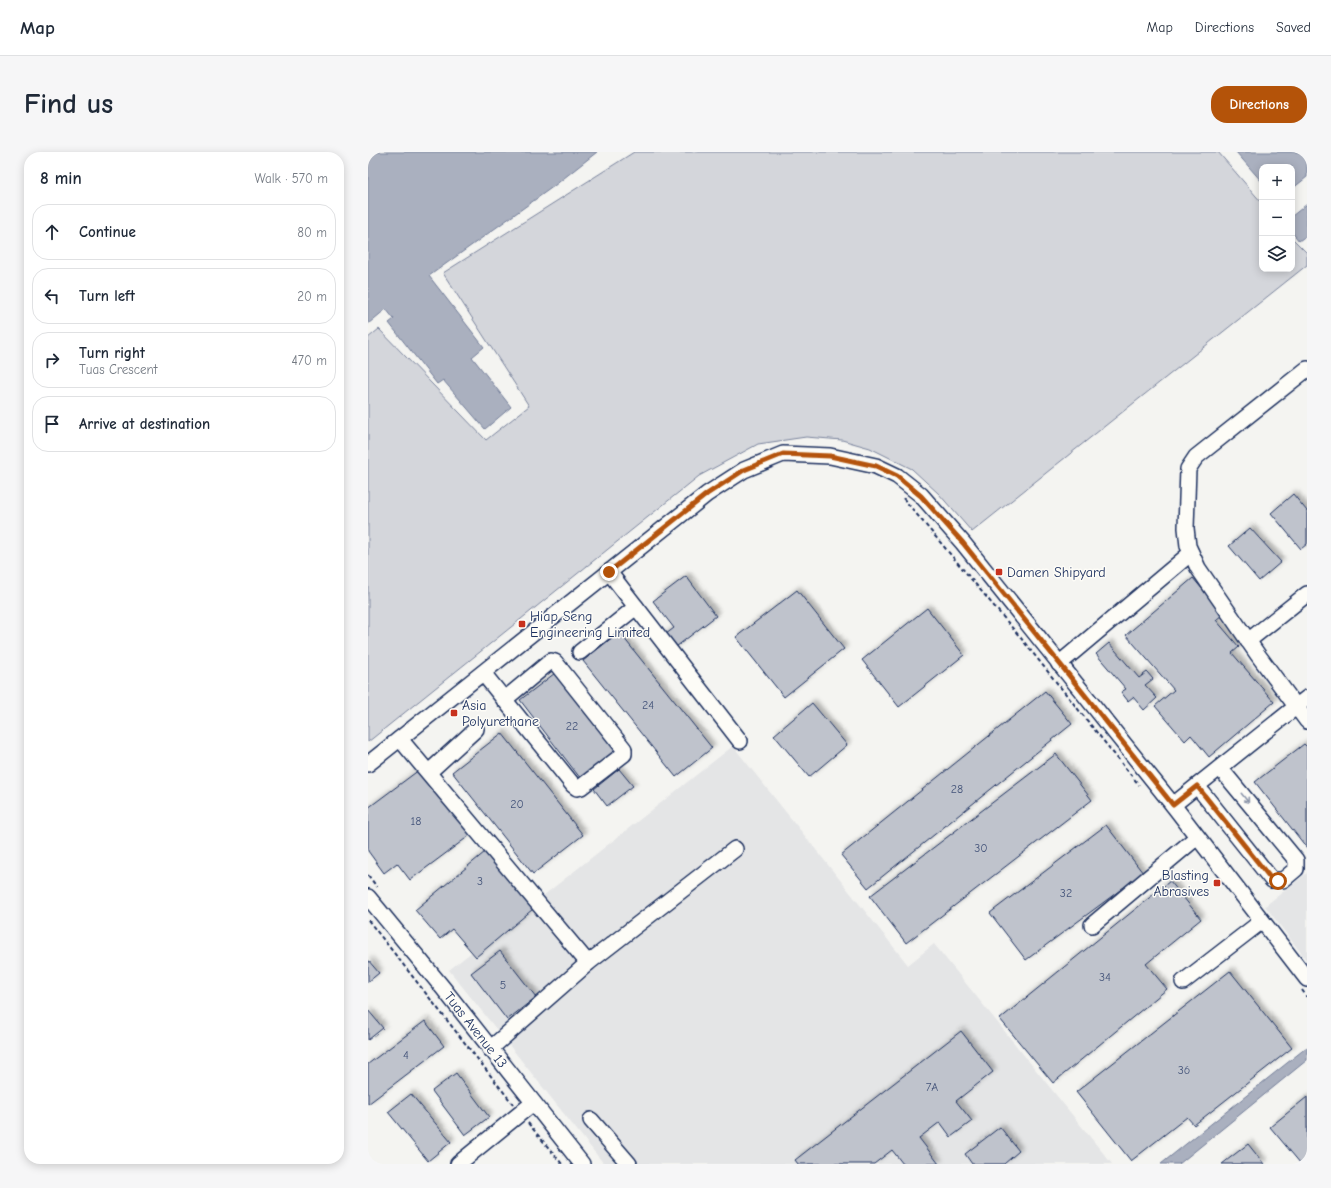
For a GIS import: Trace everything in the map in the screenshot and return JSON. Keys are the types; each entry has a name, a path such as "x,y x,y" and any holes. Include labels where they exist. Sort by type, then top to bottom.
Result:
{"street":[{"path":"1307,368 1196,457 1188,469 1186,528 1188,546 1198,568 1248,641 1301,702 1307,721"},
{"path":"368,764 400,739 475,675 609,572 707,494 744,470 783,454 830,456 876,466 897,476 921,496 963,543 1173,805 1262,920 1302,982"},
{"path":"1059,664 1191,553"},
{"path":"609,572 740,741"},
{"path":"1248,641 1307,594"},
{"path":"580,652 636,607"},
{"path":"475,675 504,700 572,785 577,788 581,787 624,754 624,749 555,662 551,661 546,664 504,700"},
{"path":"1173,805 1301,702"},
{"path":"428,772 476,729"},
{"path":"400,739 588,963"},
{"path":"1197,786 1272,880 1282,880 1296,869 1296,860 1220,768"},
{"path":"1092,925 1197,837"},
{"path":"490,1049 588,963 735,849"},
{"name":"Tuas Avenue 13","path":"368,897 582,1164"},
{"path":"1182,982 1262,920"},
{"path":"458,1164 533,1103"},
{"path":"591,1120 629,1164"}],"path":[{"path":"901,496 1020,637 1143,789"},
{"path":"368,920 520,1114 562,1164"},
{"path":"1302,982 1307,997"}],"shaded area":[{"path":"634,152 1218,152 1259,200 1259,272 1295,272 1295,241 1307,253 1307,265 972,532 939,494 912,469 870,448 842,440 806,437 758,444 699,476 368,742 368,338 379,329 486,440 529,406 443,273"},
{"path":"733,746 908,965 934,944 1112,1164 604,1164 449,970"},
{"path":"1307,873 1307,961 1265,906"}],"water":[{"path":"368,152 597,152 554,186 429,276 484,347 472,357 511,407 485,429 443,380 437,384 389,323 394,319 386,309 368,324"},
{"path":"1236,152 1307,152 1307,177 1295,187 1295,164 1259,164 1259,179"},
{"path":"1307,204 1307,235 1299,241 1295,236 1295,214"},
{"path":"1307,1047 1307,1060 1179,1164 1161,1164"}],"building":[{"path":"1293,494 1307,511 1307,544 1301,549 1271,513"},
{"path":"1250,528 1281,562 1259,581 1229,546"},
{"path":"686,576 716,616 672,650 662,637 674,628 653,601"},
{"path":"1193,578 1223,614 1216,620 1239,647 1232,653 1274,702 1209,757 1191,735 1185,741 1155,706 1174,690 1126,635"},
{"path":"797,590 844,649 784,697 736,637"},
{"path":"927,608 964,655 899,707 862,660"},
{"path":"619,632 712,748 676,777 583,661"},
{"path":"1109,643 1139,678 1147,672 1153,679 1145,685 1157,698 1144,710 1133,697 1128,701 1121,692 1126,689 1096,654"},
{"path":"559,670 624,753 584,783 520,700"},
{"path":"1045,691 1072,724 868,888 841,855"},
{"path":"812,703 847,745 809,777 774,735"},
{"path":"502,733 583,835 533,874 452,772"},
{"path":"1304,744 1307,747 1307,848 1255,782"},
{"path":"1056,754 1092,800 906,943 870,896"},
{"path":"423,767 473,833 410,880 397,863 384,873 368,851 368,808"},
{"path":"619,769 633,786 607,806 594,789"},
{"path":"1106,825 1143,873 1026,960 990,913"},
{"path":"485,852 533,909 476,957 452,929 440,939 415,910"},
{"path":"1170,881 1201,919 1146,964 1167,989 1053,1083 1000,1019"},
{"path":"500,951 536,997 507,1020 471,973"},
{"path":"368,960 379,973 368,982"},
{"path":"1230,971 1292,1048 1194,1125 1187,1117 1131,1161 1076,1092"},
{"path":"368,1010 383,1028 368,1040"},
{"path":"425,1021 444,1046 368,1104 368,1064"},
{"path":"961,1031 993,1072 956,1101 972,1121 951,1137 940,1122 919,1138 939,1164 903,1164 892,1150 874,1164 798,1164 795,1160"},
{"path":"456,1073 489,1117 465,1135 432,1091"},
{"path":"411,1094 451,1142 428,1161 388,1112"},
{"path":"1307,1097 1307,1164 1301,1164 1270,1127"},
{"path":"1000,1127 1019,1151 1004,1164 972,1164 965,1154"},
{"path":"1248,1144 1264,1164 1222,1164"}],"place":[{"name":"Damen Shipyard","path":"999,572"},
{"name":"Hiap Seng Engineering Limited","path":"522,624"},
{"name":"Asia Polyurethane","path":"454,713"},
{"name":"Blasting Abrasives","path":"1217,883"}],"route":[{"path":"609,572 707,494 744,470 783,454 830,456 876,466 897,476 921,496 963,543 1173,805 1197,786 1272,880 1278,881"}]}
